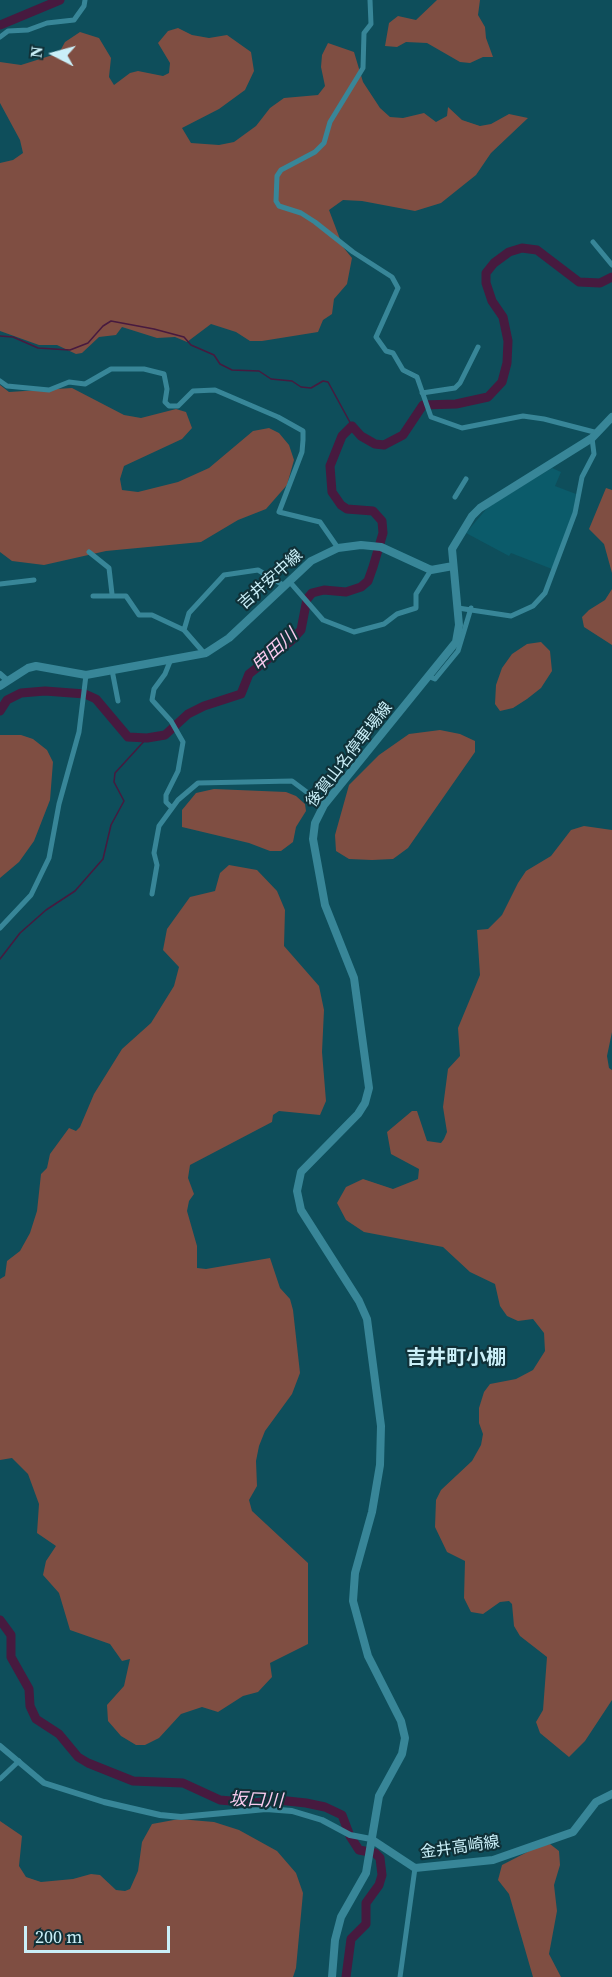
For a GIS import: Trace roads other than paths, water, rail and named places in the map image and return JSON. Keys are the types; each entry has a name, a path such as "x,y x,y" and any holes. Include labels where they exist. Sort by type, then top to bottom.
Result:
{"main road":[{"path":"431,570 453,566 454,544 480,508 595,435 612,417"},
{"name":"吉井安中線","path":"4,684 28,668 36,666 85,679 112,670 215,649 311,561 338,548 373,545 391,550 431,570"},
{"name":"後賀山名停車場線","path":"332,1977 337,1929 341,1917 366,1873 379,1796 402,1754 405,1738 401,1721 368,1656 353,1601 355,1573 379,1484 381,1426 364,1310 301,1210 297,1191 301,1172 358,1114 365,1103 369,1088 354,978 326,904 313,839 315,823 324,805 456,642 458,608 453,566"},
{"name":"金井高崎線","path":"371,1839 415,1868 506,1857 536,1843 573,1832 596,1802 612,1794"}],"street":[{"path":"0,37 8,31 28,30 48,23 74,20 84,6 85,0"},
{"path":"370,0 371,24 364,33 363,68 330,122 324,143 315,152 281,170 277,176 276,201 279,206 302,213 353,252 392,277 398,288 376,337 386,351 393,353 403,370 417,377 431,417 462,428 523,416 544,418 595,435 594,454 582,477 575,513 546,593 533,606 511,616 471,608 458,608"},
{"path":"593,242 612,266"},
{"path":"422,393 454,388 460,383 478,347"},
{"path":"0,381 7,386 49,390 69,382 85,384 111,369 144,369 164,374 166,379 165,402 169,406 178,406 193,391 215,390 278,417 303,431 302,452 279,512 320,522 338,548"},
{"path":"455,497 466,479"},
{"path":"89,552 109,568 112,594"},
{"path":"184,630 189,613 224,575 258,570 285,583 303,598 323,620 348,631 384,624 398,614 416,608 416,594 431,570"},
{"path":"0,584 34,580"},
{"path":"93,596 112,594 128,597 139,615 152,615 184,630 204,653"},
{"path":"430,676 435,678 458,651 471,608"},
{"path":"171,659 165,674 154,689 152,700 175,726 183,742 181,758 166,795 166,802 172,808"},
{"path":"112,670 117,701"},
{"path":"0,674 4,684"},
{"path":"0,928 31,896 46,867 52,849 59,804 79,732 85,679"},
{"path":"152,894 157,865 154,853 157,831 172,808 194,785 204,782 292,781 324,805"},
{"path":"0,1746 51,1787 160,1815 181,1817 266,1809 292,1811 322,1820 350,1835 371,1839"},
{"path":"0,1779 19,1761"},
{"path":"400,1977 415,1868"}],"waterway":[{"path":"0,25 60,0"},
{"name":"申田川","path":"0,711 7,700 21,693 45,691 85,694 96,699 128,737 147,738 165,735 188,714 204,706 241,694 249,674 291,641 301,630 307,599 312,593 324,590 346,592 361,587 368,581 383,533 382,521 373,511 347,509 341,505 332,492 330,466 342,436 352,426 361,436 375,444 384,445 403,435 423,405 456,404 488,397 502,382 507,363 508,341 503,317 492,301 486,283 486,273 494,263 509,252 522,248 537,250 579,282 600,283 612,277"},
{"path":"0,336 13,337 38,348 70,350 88,343 103,326 111,321 154,329 184,337 191,345 214,355 220,364 232,370 259,371 271,379 292,381 301,387 311,388 323,381 328,382 352,426"},
{"path":"0,959 20,933 46,910 75,891 103,859 111,825 124,801 114,782 115,773 147,738"},
{"name":"坂口川","path":"0,1620 11,1635 11,1657 29,1689 30,1706 36,1719 59,1734 78,1757 88,1763 133,1781 183,1783 220,1800 253,1803 278,1800 306,1803 325,1807 342,1815 350,1836 359,1850 375,1853 380,1858 382,1875 379,1885 366,1903 366,1924 351,1939 346,1977"}],"district":[{"name":"吉井町小棚","path":"456,1359"}]}
